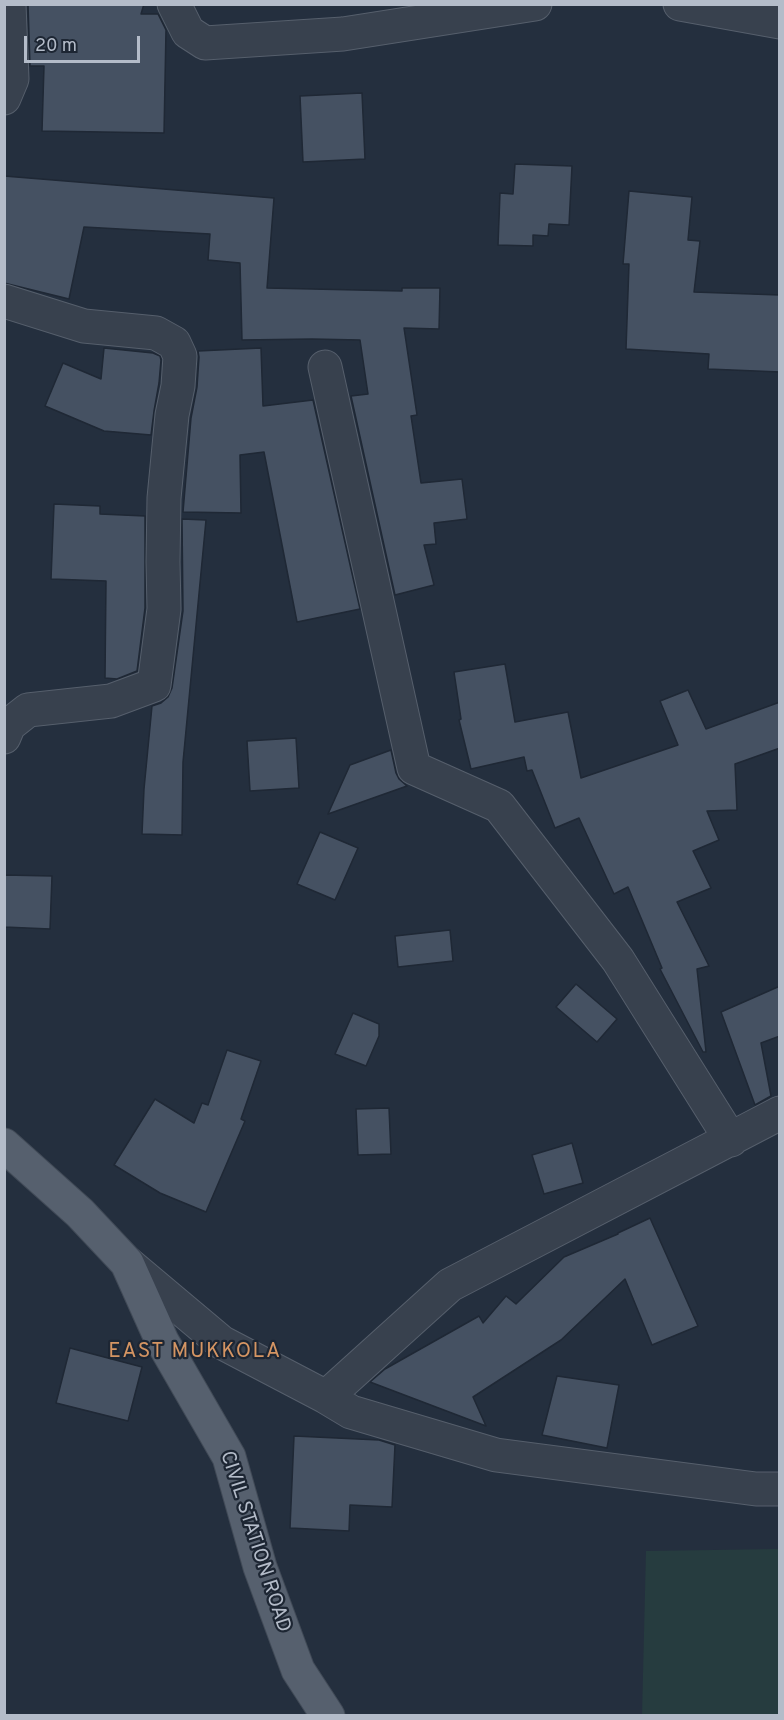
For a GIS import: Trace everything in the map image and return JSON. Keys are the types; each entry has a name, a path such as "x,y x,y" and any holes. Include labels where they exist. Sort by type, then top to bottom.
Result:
{"main road":[{"name":"CIVIL STATION ROAD","path":"4,1145 80,1214 126,1263 162,1341 229,1456 260,1567 298,1670 328,1716"}],"street":[{"path":"4,98 12,78 9,4"},
{"path":"174,4 188,32 205,43 343,34 535,4"},
{"path":"680,4 780,22"},
{"path":"4,301 84,326 156,333 174,343 180,356 164,498 164,609 154,685 111,701 28,710 9,724 4,737"},
{"path":"325,367 414,768 500,806 618,960 731,1140"},
{"path":"326,1397 450,1285 780,1113"},
{"path":"126,1263 221,1342 351,1412 496,1455 756,1489 780,1489"}],"green space":[{"path":"779,1549 779,1715 642,1715 646,1551"}],"building":[{"path":"28,4 144,4 141,14 158,14 166,30 164,133 42,131 44,66 30,66"},
{"path":"362,93 365,159 303,162 300,96"},
{"path":"515,164 572,166 569,225 549,224 548,236 533,235 533,246 498,245 500,193 513,194"},
{"path":"4,176 274,198 267,288 402,291 402,288 440,288 439,329 404,328 417,415 411,416 421,483 462,479 467,519 434,523 436,544 424,545 434,585 395,595 351,396 368,394 360,340 242,340 240,263 208,260 210,234 84,227 69,299 4,283"},
{"path":"629,191 692,197 688,240 700,241 694,292 780,295 780,372 708,369 709,354 626,349 629,264 623,264"},
{"path":"104,348 153,353 160,356 159,383 151,435 104,431 45,406 63,363 101,379"},
{"path":"261,348 263,406 313,400 360,609 297,622 264,452 240,455 241,513 183,512 191,418 197,387 198,351"},
{"path":"54,504 100,506 100,514 145,516 145,608 137,671 117,679 105,678 106,581 51,579"},
{"path":"182,519 206,520 183,762 182,835 142,834 152,706 168,697 172,688 183,611"},
{"path":"505,664 515,722 568,712 581,778 678,745 660,701 688,690 706,729 780,702 780,748 735,764 737,810 707,811 719,840 693,851 711,888 677,902 709,966 697,969 706,1052 703,1052 660,969 662,968 628,887 614,894 579,818 555,828 532,770 527,771 524,757 471,769 459,720 461,719 454,672"},
{"path":"296,738 299,788 250,791 247,741"},
{"path":"391,750 396,773 407,786 328,814 350,765"},
{"path":"320,832 358,848 335,900 297,884"},
{"path":"4,875 52,876 50,929 4,927"},
{"path":"450,930 453,961 398,967 395,936"},
{"path":"576,984 617,1019 597,1042 556,1007"},
{"path":"780,986 780,1036 761,1043 771,1096 755,1105 721,1012"},
{"path":"353,1013 379,1024 379,1036 366,1066 335,1054"},
{"path":"227,1050 261,1061 241,1119 245,1121 206,1212 160,1193 114,1165 155,1099 194,1123 202,1103 208,1105"},
{"path":"389,1108 391,1154 358,1155 356,1109"},
{"path":"572,1143 583,1183 544,1194 532,1155"},
{"path":"650,1218 698,1326 652,1345 625,1279 561,1340 473,1397 486,1426 370,1382 385,1369 479,1316 483,1323 506,1296 516,1304 564,1257"},
{"path":"70,1348 142,1367 128,1421 56,1403"},
{"path":"557,1376 619,1385 607,1448 542,1435"},
{"path":"294,1436 379,1440 395,1445 392,1507 350,1505 349,1531 290,1528"}],"district":[{"name":"EAST MUKKOLA","path":"195,1353"}]}
